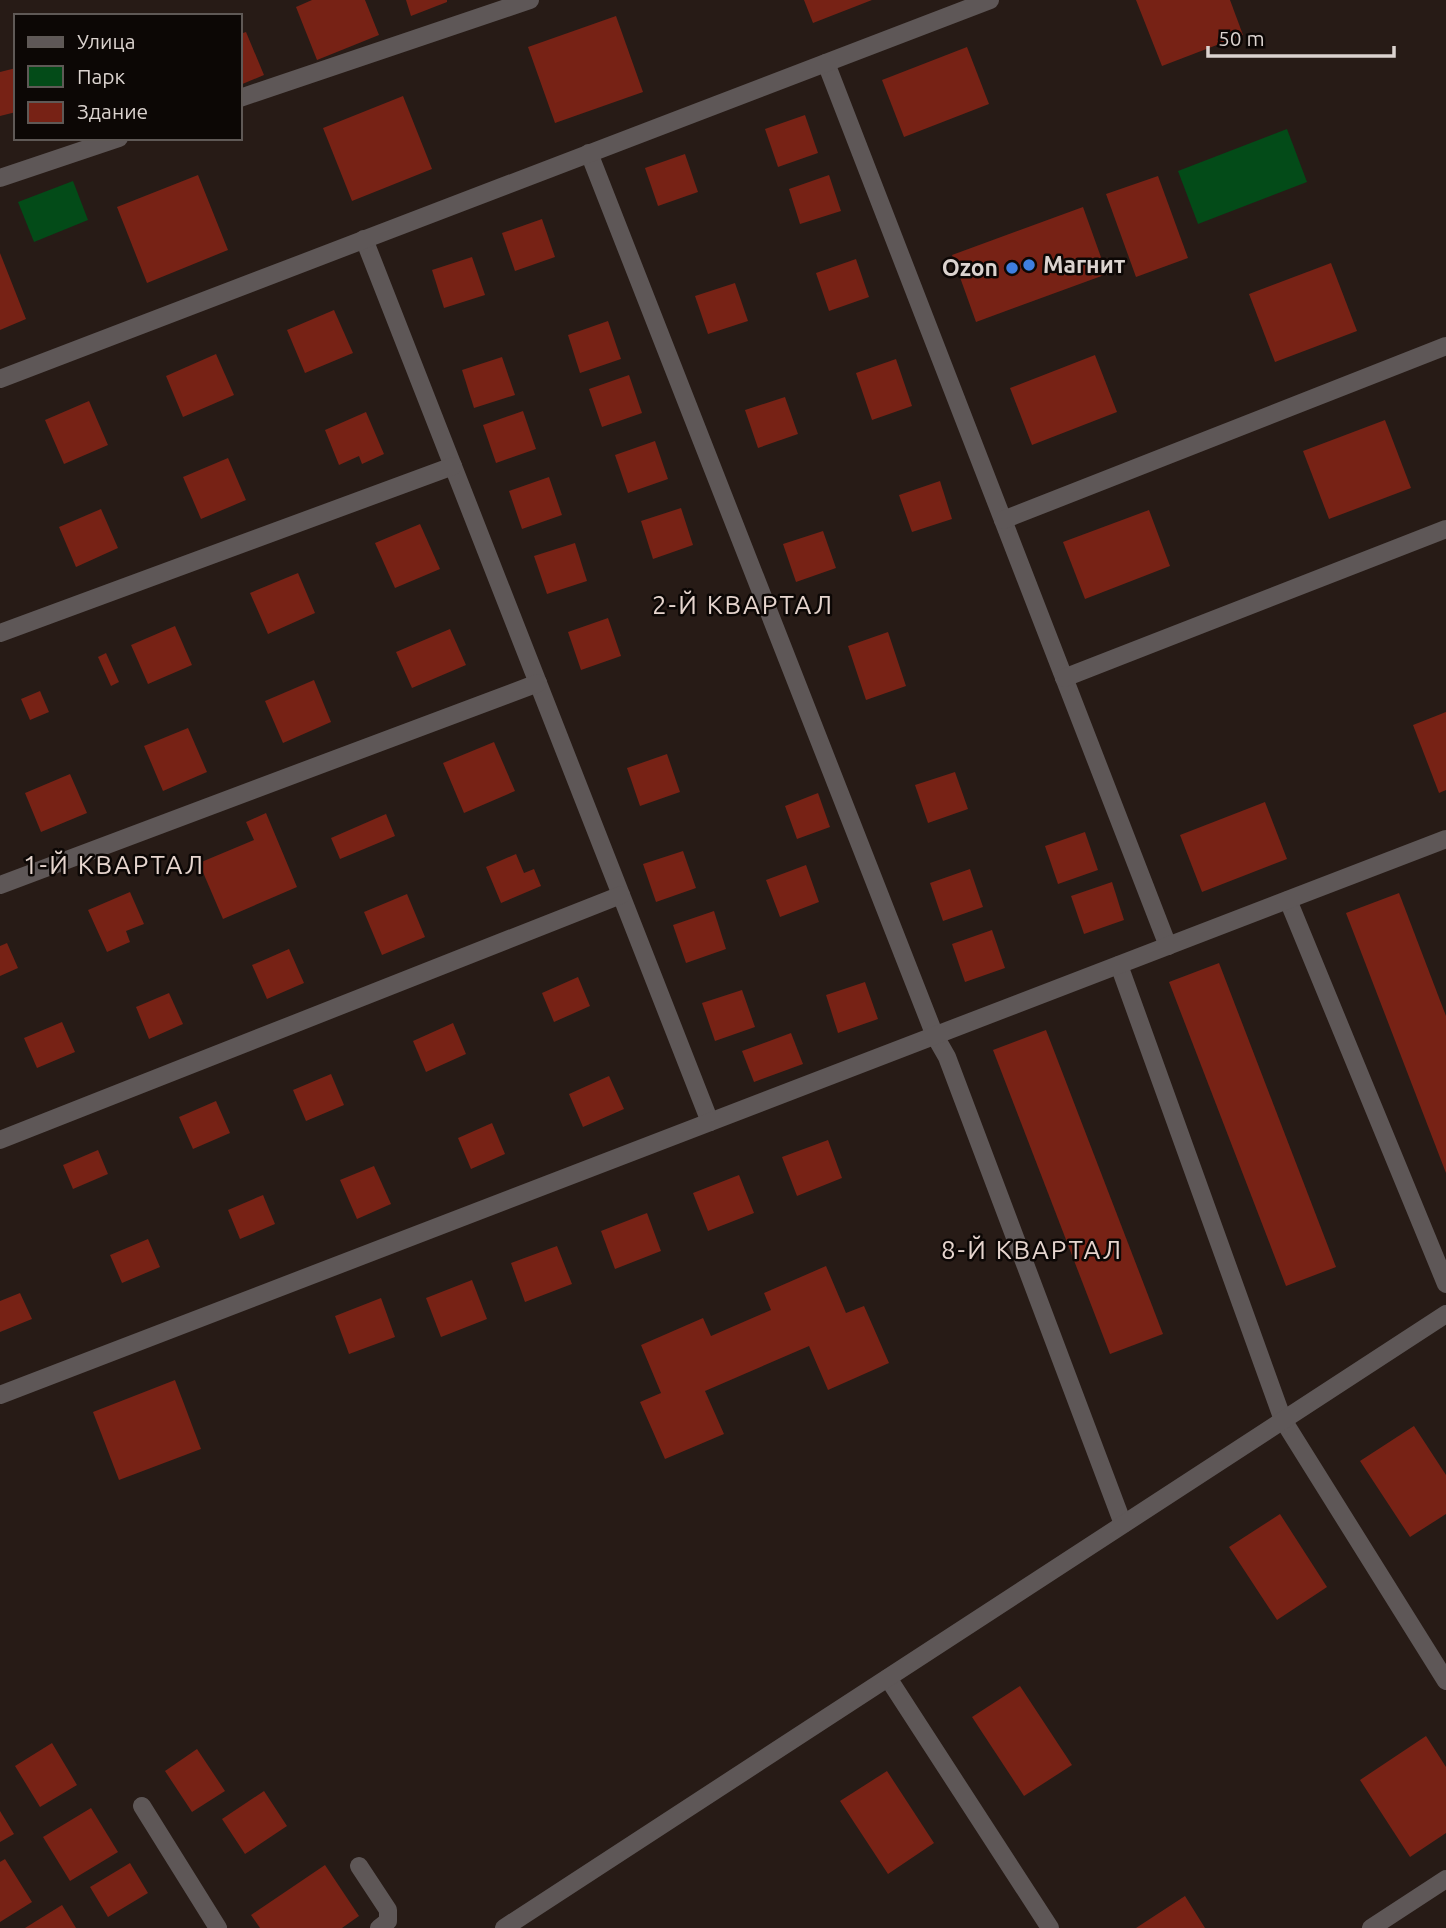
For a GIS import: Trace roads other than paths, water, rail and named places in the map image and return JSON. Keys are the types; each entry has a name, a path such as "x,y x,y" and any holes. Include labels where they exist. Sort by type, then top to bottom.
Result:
{"street":[{"path":"242,96 530,0"},
{"path":"0,379 990,0"},
{"path":"826,63 1168,946"},
{"path":"0,178 113,140"},
{"path":"589,153 935,1035 947,1057 1123,1524"},
{"path":"364,239 710,1122"},
{"path":"1003,520 1446,346"},
{"path":"0,633 453,466"},
{"path":"1064,678 1446,529"},
{"path":"0,885 538,684"},
{"path":"0,1395 1446,839"},
{"path":"0,1139 621,894"},
{"path":"1288,900 1446,1284"},
{"path":"1119,965 1283,1420 1446,1681"},
{"path":"504,1928 1446,1314"},
{"path":"888,1678 1050,1928"},
{"path":"142,1806 218,1928"},
{"path":"359,1866 388,1910 388,1920 379,1928"},
{"path":"1371,1928 1446,1879"}],"place":[{"name":"Магнит","path":"1029,265"},
{"name":"Ozon","path":"1012,268"}],"district":[{"name":"2-Й КВАРТАЛ","path":"743,605"},
{"name":"1-Й КВАРТАЛ","path":"114,865"},
{"name":"8-Й КВАРТАЛ","path":"1032,1250"}]}
